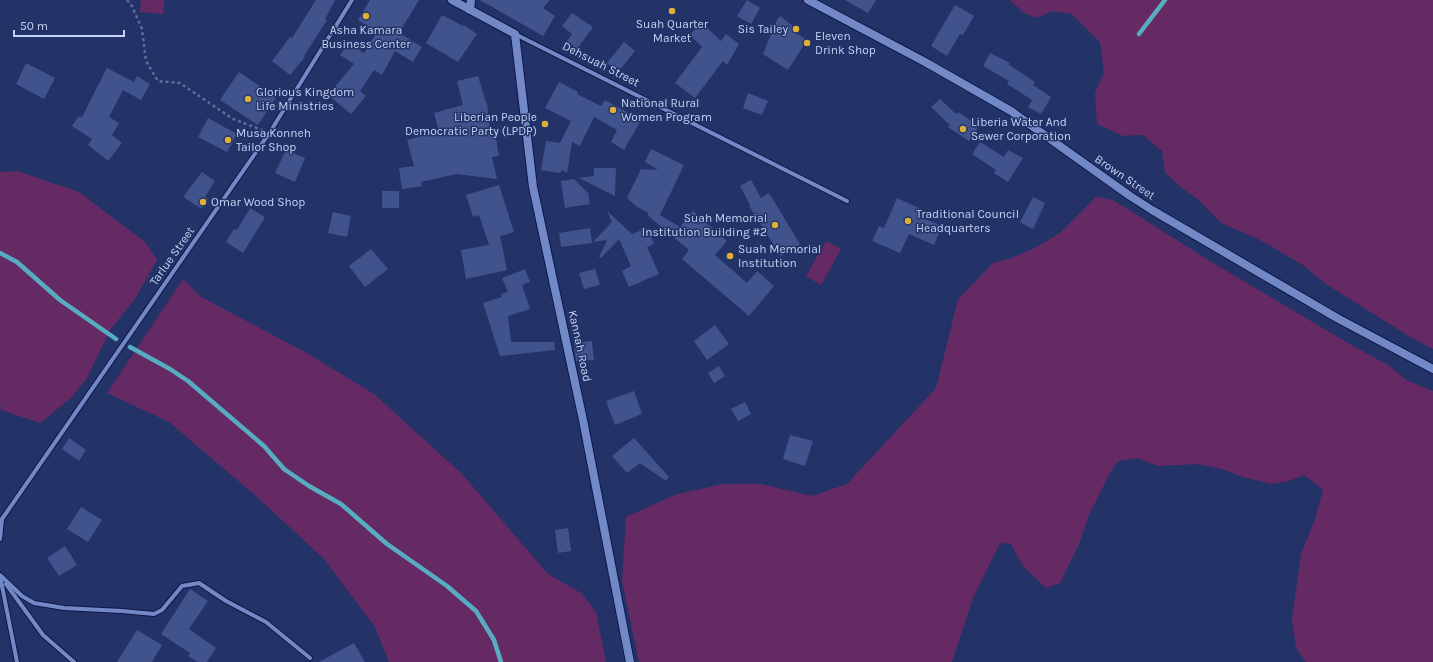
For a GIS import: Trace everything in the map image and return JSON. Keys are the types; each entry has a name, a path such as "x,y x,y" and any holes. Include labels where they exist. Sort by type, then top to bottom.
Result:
{"street":[{"name":"Tarlue Street","path":"1,520 270,132 352,0"},
{"name":"Dehsuah Street","path":"452,0 515,34 847,201"},
{"path":"470,10 471,0"},
{"name":"Brown Street","path":"808,0 925,62 1011,111 1152,210 1337,318 1433,369"},
{"name":"Kannah Road","path":"515,34 533,187 583,420 630,662"},
{"path":"0,539 1,520"},
{"path":"0,576 22,596 34,603 64,608 154,614 162,610 182,586 199,583 226,601 266,622 310,658"},
{"path":"0,576 17,662"},
{"path":"0,576 43,635 74,662"}],"path":[{"path":"127,0 132,6 142,29 146,62 158,81 180,83 233,119 270,132"}],"shaded area":[{"path":"141,0 164,0 163,14 140,12"},
{"path":"1010,0 1433,0 1433,349 1412,338 1326,284 1303,265 1260,240 1221,223 1199,200 1179,186 1165,172 1162,151 1143,135 1123,136 1097,124 1095,93 1104,73 1100,42 1072,14 1052,11 1037,18 1024,13"},
{"path":"17,171 79,192 145,242 157,260 135,299 110,330 87,378 71,398 40,423 1,410 0,402 0,172"},
{"path":"1096,197 1113,200 1218,266 1388,365 1408,381 1433,391 1433,662 1306,662 1296,648 1292,619 1301,554 1314,522 1323,490 1304,475 1289,481 1272,484 1243,477 1222,469 1197,464 1158,466 1137,458 1118,461 1110,473 1089,515 1079,544 1060,583 1046,588 1023,566 1011,544 1000,543 973,598 952,662 639,662 622,581 626,517 677,494 724,484 761,484 812,496 847,484 936,388 958,299 993,263 1009,259 1033,249 1060,233"},
{"path":"826,241 841,249 821,285 806,276"},
{"path":"183,279 201,297 305,352 374,394 462,474 548,574 581,593 596,612 606,662 389,662 375,627 324,559 256,496 169,422 107,393"}],"building":[{"path":"316,0 335,0 325,19 327,20 304,56 305,57 290,75 272,61 290,37 292,38"},
{"path":"370,0 419,0 399,33 422,47 413,62 395,51 382,75 374,70 360,91 366,96 351,114 328,95 354,64 340,55 349,43 364,53 377,32 358,20"},
{"path":"480,0 550,0 543,8 555,16 543,36"},
{"path":"747,0 760,8 751,24 737,16"},
{"path":"845,0 876,0 868,13"},
{"path":"955,5 974,16 963,35 960,34 947,56 931,46"},
{"path":"572,13 593,27 577,49 567,41 572,34 562,26"},
{"path":"442,15 463,26 464,25 477,34 458,62 426,43"},
{"path":"780,16 798,30 796,33 807,40 788,70 763,54 776,22"},
{"path":"701,22 721,41 726,34 739,44 727,65 723,61 695,98 675,83 702,47 690,35"},
{"path":"624,42 635,51 618,72 607,63"},
{"path":"990,53 1010,63 1009,65 1035,82 1033,85 1051,97 1041,114 1028,107 1032,100 1007,84 1009,81 983,66"},
{"path":"26,63 55,78 44,99 16,84"},
{"path":"107,68 134,82 137,76 150,84 141,100 123,90 109,117 119,123 112,135 122,143 108,161 88,145 92,139 72,126 78,117 82,117"},
{"name":"Glorious Kingdom Life Ministries","path":"239,72 276,97 258,125 220,100"},
{"path":"478,76 487,103 490,130 494,129 499,156 492,157 497,179 456,174 421,182 422,186 402,189 399,168 414,166 407,140 439,131 434,113 463,105 457,81"},
{"path":"559,82 578,92 577,94 601,106 605,100 641,120 624,150 611,142 617,130 594,117 580,146 572,142 567,173 562,170 560,173 541,170 546,141 560,143 571,121 545,108"},
{"path":"748,93 768,101 762,115 743,108"},
{"path":"940,99 956,114 958,112 979,126 969,141 948,127 950,125 931,107"},
{"path":"208,118 237,134 227,152 198,137"},
{"path":"980,142 1004,157 1008,150 1023,158 1008,182 994,173 996,170 972,154"},
{"path":"651,149 684,165 660,215 680,227 693,211 727,241 715,255 747,283 757,271 774,286 749,316 682,259 689,250 647,215 649,213 637,207 627,198 641,169 658,170 645,162"},
{"path":"286,150 305,158 295,182 275,173"},
{"path":"594,168 616,168 615,196 579,178 594,176"},
{"path":"202,172 215,181 205,197 208,199 202,209 183,197"},
{"path":"574,179 588,193 590,204 565,208 561,181"},
{"name":"Suah Memorial Institution Building #2","path":"751,180 761,198 769,193 800,244 781,256 749,206 750,205 740,186"},
{"path":"499,185 514,232 500,236 507,270 466,279 461,250 489,245 479,215 473,217 466,195"},
{"path":"382,191 399,191 399,208 382,208"},
{"path":"1033,197 1045,203 1033,229 1020,222"},
{"name":"Traditional Council Headquarters","path":"897,198 921,209 918,216 942,226 934,245 909,234 900,253 872,241 879,226 884,228"},
{"path":"250,208 265,217 243,253 226,242 234,229 237,230"},
{"path":"607,211 632,234 647,228 654,244 647,247 659,274 629,287 622,271 631,266 619,239 601,258 599,257 607,240 593,242 612,222"},
{"path":"333,212 351,216 347,237 328,233"},
{"path":"590,228 592,243 561,247 559,233"},
{"path":"371,249 388,269 365,287 349,266"},
{"path":"525,269 530,282 522,285 530,309 508,316 511,342 554,342 555,350 500,356 483,303 502,297 501,294 508,292 502,278"},
{"path":"595,269 600,285 584,289 579,273"},
{"path":"715,325 729,344 707,360 694,341"},
{"path":"592,341 594,360 576,361 574,343"},
{"path":"719,366 725,376 714,383 708,373"},
{"path":"634,391 642,414 615,425 606,401"},
{"path":"745,402 751,414 738,421 731,409"},
{"path":"790,435 813,441 805,466 783,459"},
{"path":"69,438 86,450 79,461 62,449"},
{"path":"634,438 669,477 666,481 640,463 627,473 612,456"},
{"path":"81,507 102,520 88,542 67,529"},
{"path":"568,528 571,551 558,553 555,530"},
{"path":"65,546 77,565 59,576 47,558"},
{"path":"190,589 208,601 189,629 216,648 207,662 198,662 188,656 190,653 161,634"},
{"path":"137,630 162,645 152,662 117,662"},
{"path":"354,643 365,662 319,662"}],"waterway":[{"path":"1139,34 1165,0"},
{"path":"0,253 17,262 60,300 116,339"},
{"path":"130,347 170,369 188,381 264,446 284,469 309,486 341,504 387,544 447,586 476,611 494,640 501,662"}],"place":[{"name":"Suah Quarter Market","path":"672,11"},
{"name":"Asha Kamara Business Center","path":"366,16"},
{"name":"Sis Tailey","path":"796,29"},
{"name":"Eleven Drink Shop","path":"807,43"},
{"name":"Glorious Kingdom Life Ministries","path":"248,99"},
{"name":"National Rural Women Program","path":"613,110"},
{"name":"Liberian People Democratic Party (LPDP)","path":"545,124"},
{"name":"Liberia Water And Sewer Corporation","path":"963,129"},
{"name":"Musa Konneh Tailor Shop","path":"228,140"},
{"name":"Omar Wood Shop","path":"203,202"},
{"name":"Traditional Council Headquarters","path":"908,221"},
{"name":"Suah Memorial Institution Building #2","path":"775,225"},
{"name":"Suah Memorial Institution","path":"730,256"}]}
